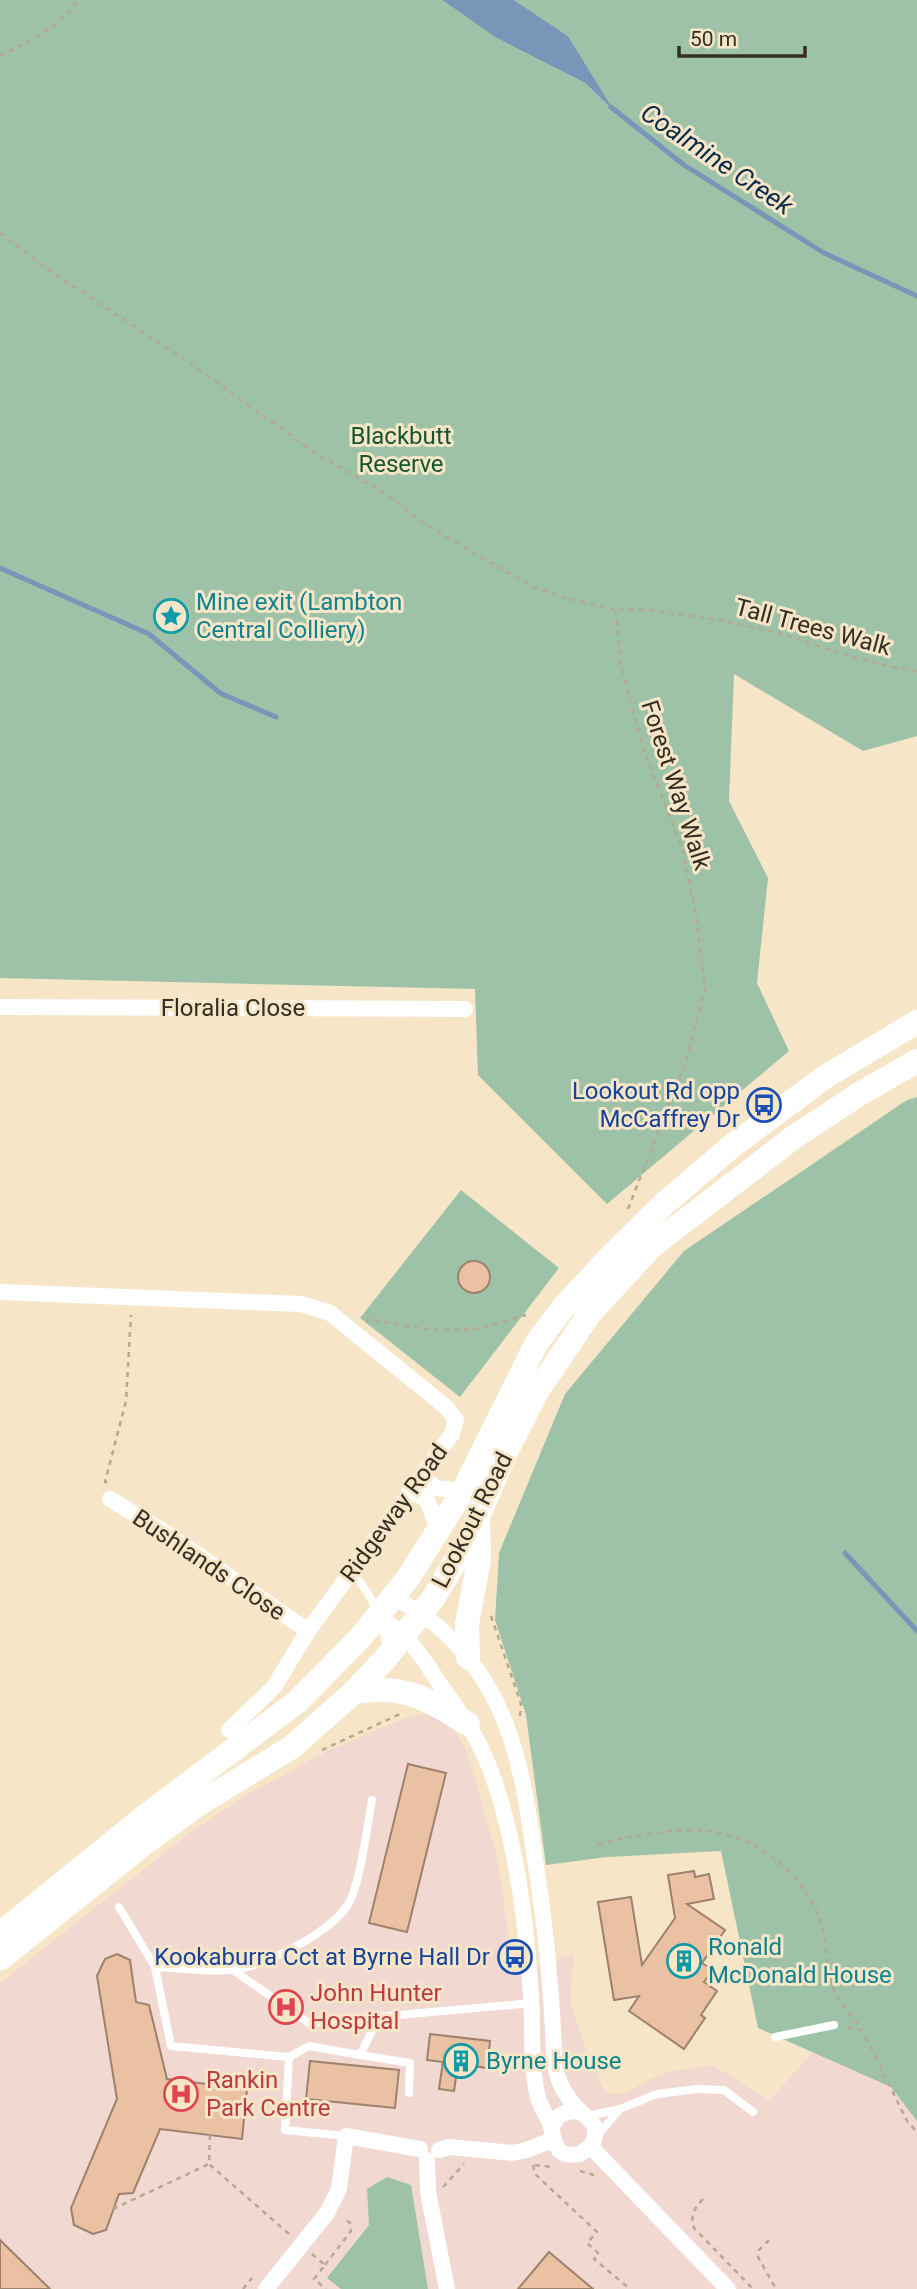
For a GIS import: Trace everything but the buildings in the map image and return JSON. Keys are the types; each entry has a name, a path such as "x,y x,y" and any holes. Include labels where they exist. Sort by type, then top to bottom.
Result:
{"highway":[{"name":"Lookout Road","path":"0,1934 144,1817 297,1702 379,1616 439,1531 463,1491 536,1344 562,1309 610,1257 664,1204 732,1146 825,1077 917,1022"},
{"name":"Lookout Road","path":"0,1959 197,1805 292,1747 354,1692 386,1658 421,1614 468,1540 506,1452 545,1378 590,1314 652,1247 794,1137 861,1093 917,1061"},
{"path":"468,1657 467,1624 480,1560 478,1517"},
{"path":"354,1692 379,1688 408,1692 432,1702 468,1724"}],"street":[{"name":"Floralia Close","path":"0,1007 465,1009"},
{"name":"Ridgeway Road","path":"0,1292 301,1304 330,1313 446,1407 456,1419 452,1434 308,1630 274,1687 229,1730"},
{"name":"Lookout Road","path":"416,1484 463,1491"},
{"name":"Lookout Road","path":"416,1484 427,1500 439,1531"},
{"name":"Bushlands Close","path":"112,1493 308,1630"},
{"path":"379,1616 404,1636 468,1724 486,1759 516,1868 527,1939 532,2003 532,2059 538,2099 558,2149 569,2155 580,2154 593,2142 595,2126 557,2075 553,2054 547,1939 526,1791 517,1754 489,1687 468,1657 442,1630 394,1597"},
{"path":"267,2289 327,2213 339,2189 346,2136 429,2153 449,2147 512,2153 527,2150 552,2134 554,2121 563,2113 584,2114"},
{"path":"593,2142 728,2289"},
{"path":"429,2153 428,2192 447,2289"}],"lane":[{"path":"352,1571 374,1601 387,1643 386,1658"},
{"path":"155,1967 233,1970 293,1947 334,1921 344,1911 354,1890 372,1801"},
{"path":"119,1907 155,1967 171,2046 289,2057 309,2046 410,2063 409,2093"},
{"path":"233,1970 309,2023 532,2003"},
{"path":"360,2054 379,2017"},
{"path":"775,2038 834,2025"},
{"path":"289,2057 285,2130 346,2136"},
{"path":"584,2114 620,2109 657,2094 697,2089 724,2090 753,2112"},
{"path":"593,2142 620,2109"}],"path":[{"path":"0,57 50,27 74,7 78,0"},
{"name":"Tall Trees Walk","path":"0,233 54,274 177,354 314,452 389,495 424,524 531,586 565,598 616,610 720,620 771,631 874,663 917,672"},
{"name":"Forest Way Walk","path":"616,610 620,661 642,745 683,851 696,915 705,988 687,1058 628,1209"},
{"path":"112,1493 105,1482 127,1401 132,1299"},
{"path":"369,1319 409,1326 464,1329 480,1328 526,1315"},
{"path":"489,1611 521,1704"},
{"path":"598,1844 677,1831 712,1832 756,1847 784,1867 800,1884 818,1914 828,1948 832,1985 861,2030 907,2121 917,2132"},
{"path":"209,2164 210,2135"},
{"path":"437,2191 452,2180 468,2159"},
{"path":"113,2209 209,2164"},
{"path":"209,2164 324,2266"},
{"path":"558,2168 531,2165 536,2174 597,2232 587,2243 599,2253 594,2259 629,2289"},
{"path":"570,2169 598,2177"},
{"path":"703,2199 693,2210 691,2219 694,2228 753,2289"},
{"path":"326,2289 314,2279 351,2231 350,2223 341,2217 344,2210"},
{"path":"769,2240 759,2250 758,2257 776,2289"},
{"path":"243,2289 258,2271"}],"shaded area":[{"name":"John Hunter Hospital","path":"426,1714 445,1721 467,1751 497,1857 514,1971 574,1954 570,2001 583,2042 603,2088 609,2093 623,2094 671,2071 712,2065 769,2100 834,2030 917,2101 917,2289 0,2289 0,1983 187,1835 251,1792 328,1751 407,1717"}],"green space":[{"name":"Blackbutt Reserve","path":"0,0 442,0 495,37 585,83 612,109 568,36 514,0 917,0 917,736 863,751 734,674 729,801 768,878 757,983 789,1051 607,1204 478,1075 475,989 0,978"},
{"path":"917,1097 917,2121 891,2087 758,2028 721,1851 607,1857 546,1865 526,1715 495,1620 499,1553 565,1394 684,1251 907,1100"},
{"path":"461,1190 559,1268 460,1397 360,1318"},
{"path":"387,2177 411,2185 428,2289 341,2289 327,2278 369,2225 367,2189"}],"water":[{"path":"442,0 514,0 568,36 614,111 585,83 495,37"}],"waterway":[{"name":"Coalmine Creek","path":"611,107 684,165 824,253 917,296"},
{"path":"0,568 149,634 220,693 276,717"},
{"path":"845,1553 917,1631"}],"place":[{"name":"Mine exit (Lambton Central Colliery)","path":"171,616"},
{"name":"Lookout Rd opp McCaffrey Dr","path":"764,1105"},
{"name":"Kookaburra Cct at Byrne Hall Dr","path":"515,1957"},
{"name":"Ronald McDonald House","path":"684,1961"},
{"name":"John Hunter Hospital","path":"286,2007"},
{"name":"Byrne House","path":"461,2061"},
{"name":"Rankin Park Centre","path":"181,2094"}]}
